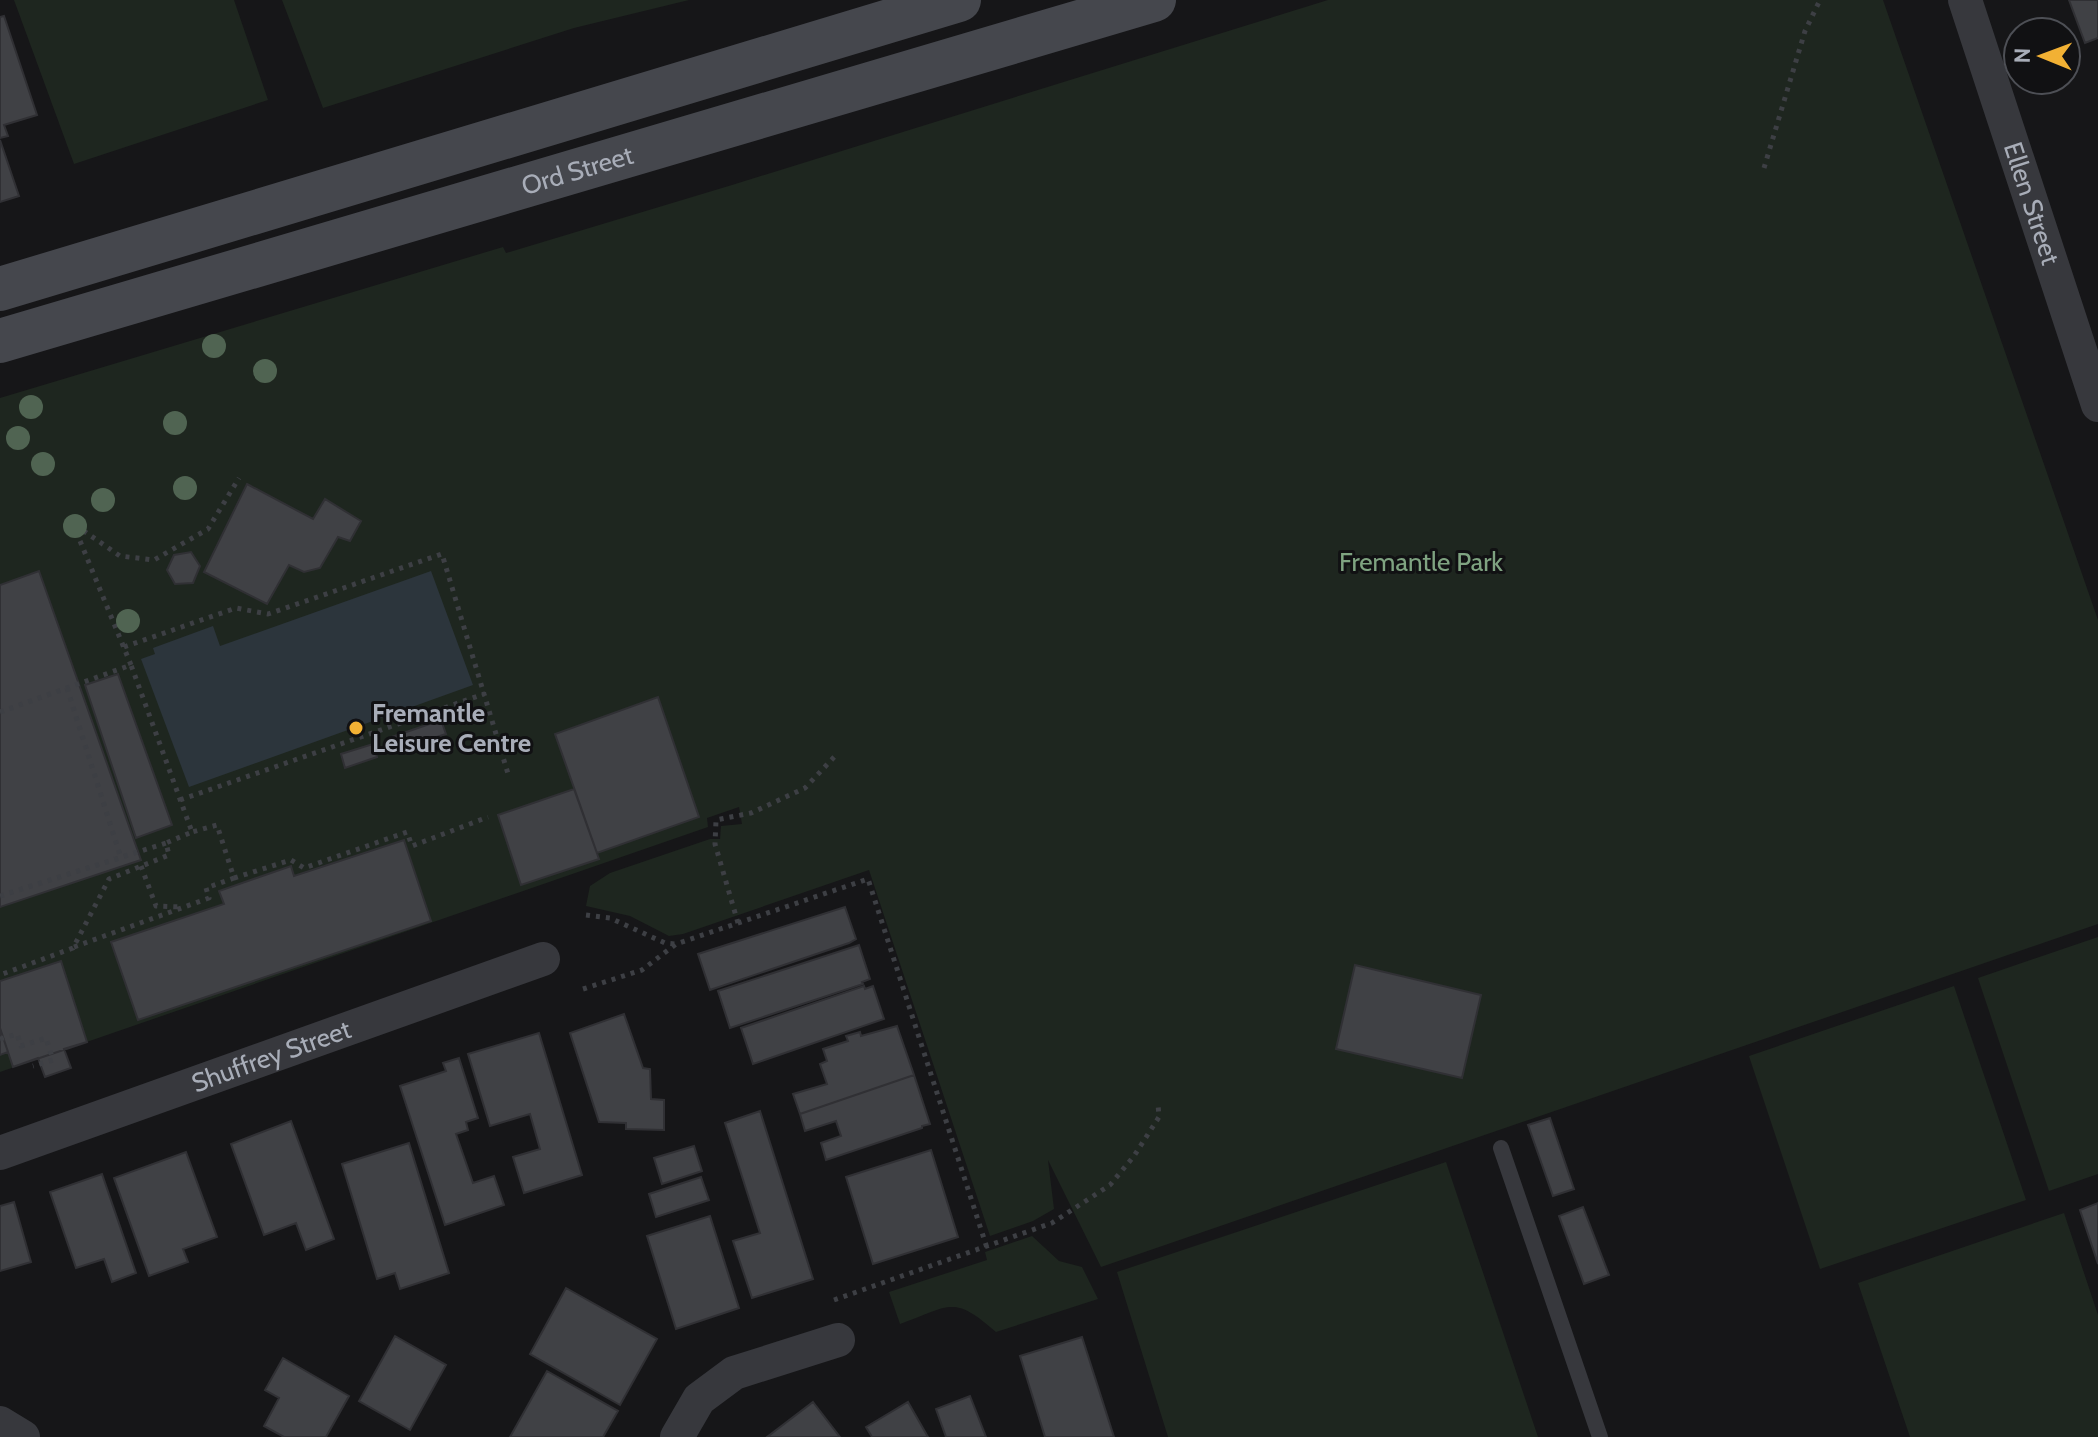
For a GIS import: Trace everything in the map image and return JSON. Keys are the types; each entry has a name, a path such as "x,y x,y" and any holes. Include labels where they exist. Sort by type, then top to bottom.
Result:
{"main road":[{"name":"Ord Street","path":"0,289 959,0"},
{"name":"Ord Street","path":"0,341 1154,0"}],"street":[{"name":"Ellen Street","path":"1965,0 2098,405"},
{"name":"Shuffrey Street","path":"0,1153 543,959"},
{"path":"677,1437 699,1399 734,1373 838,1340"},
{"path":"0,1423 23,1437"}],"lane":[{"path":"1501,1148 1600,1437"}],"path":[{"path":"1764,168 1805,31 1820,0"},
{"path":"192,832 131,665 78,536 81,529 120,556 154,560 208,529 239,478"},
{"path":"124,647 236,608 268,614 442,554 509,777"},
{"path":"0,712 131,665"},
{"path":"67,688 121,858"},
{"path":"180,800 484,694"},
{"path":"738,923 715,844 716,820 751,813 805,788 837,754"},
{"path":"0,975 209,898 206,888 234,878 253,876 291,860 304,868 407,832 412,846 488,817"},
{"path":"0,896 217,825 234,878"},
{"path":"73,948 109,879 169,855 166,843"},
{"path":"141,866 156,906 184,908"},
{"path":"583,989 642,970 676,944 868,879 987,1248"},
{"path":"586,915 610,918 665,943 676,944"},
{"path":"0,1039 17,1034 21,1046 46,1038 53,1060 33,1066"},
{"path":"834,1300 1052,1223 1110,1185 1134,1156 1159,1117 1158,1104"}],"green space":[{"path":"14,0 234,0 268,100 74,164"},
{"path":"282,0 689,0 574,28 323,108"},
{"name":"Fremantle Park","path":"1328,0 1883,0 2098,620 2098,924 1101,1267 1048,1160 1054,1209 1033,1221 990,1236 869,870 683,934 669,936 630,916 586,906 590,886 610,873 710,839 720,839 721,826 742,824 739,807 707,818 708,827 0,1072 0,398 503,247 506,253"},
{"path":"2098,937 2098,1174 2049,1191 1978,978"},
{"path":"1954,986 2026,1200 1820,1269 1749,1056"},
{"path":"1446,1162 1538,1437 1168,1437 1117,1272"},
{"path":"2064,1213 2098,1315 2098,1437 1910,1437 1858,1283"},
{"path":"1032,1236 1059,1261 1082,1267 1098,1299 996,1332 970,1312 951,1307 900,1324 889,1292 987,1260 985,1252"}],"shaded area":[{"path":"431,571 473,685 189,787 141,659 155,654 153,648 213,626 220,646"}],"building":[{"path":"2069,0 2098,0 2098,38 2085,43 2082,16 2075,16"},
{"path":"4,16 37,115 4,125 8,136 0,138 0,17"},
{"path":"0,140 19,196 0,202"},
{"path":"247,484 313,519 325,499 361,521 350,541 338,537 320,568 304,572 289,565 267,604 204,572"},
{"path":"191,552 200,566 193,583 175,584 167,570 174,555"},
{"path":"39,571 141,860 0,907 0,585"},
{"path":"118,674 172,825 136,838 85,685"},
{"path":"658,697 699,817 597,853 555,734"},
{"path":"441,720 446,734 393,751 389,738"},
{"path":"373,744 377,757 345,768 341,754"},
{"path":"574,789 599,859 521,885 498,815"},
{"path":"404,840 431,921 138,1020 111,942 224,904 219,891 291,866 294,876"},
{"path":"845,907 856,939 710,990 698,954"},
{"path":"859,945 870,979 863,984 730,1028 718,991"},
{"path":"61,961 87,1042 64,1049 71,1068 45,1077 38,1058 13,1067 0,1028 0,981"},
{"path":"61,961 87,1042 13,1067 0,1028 0,981"},
{"path":"1355,965 1481,995 1462,1078 1336,1049"},
{"path":"864,986 865,989 873,986 884,1019 753,1064 741,1028"},
{"path":"624,1014 643,1068 650,1069 651,1099 664,1100 664,1130 626,1129 626,1123 599,1122 570,1033"},
{"path":"897,1026 914,1075 800,1114 793,1094 827,1084 820,1064 827,1061 823,1049 848,1041 846,1036 860,1032 861,1036"},
{"path":"0,1028 8,1052 0,1055"},
{"path":"539,1033 582,1175 524,1193 513,1157 540,1149 530,1114 490,1126 468,1054"},
{"path":"459,1058 478,1118 466,1122 468,1130 456,1134 473,1183 494,1176 504,1205 445,1225 400,1086 446,1071 443,1063"},
{"path":"914,1075 930,1124 826,1160 821,1143 841,1136 836,1121 805,1131 800,1114"},
{"path":"760,1111 813,1279 752,1298 733,1241 760,1233 725,1123"},
{"path":"1550,1118 1574,1189 1553,1196 1528,1125"},
{"path":"291,1121 334,1239 306,1250 296,1223 264,1235 231,1144"},
{"path":"409,1143 449,1273 400,1289 395,1273 377,1279 342,1164"},
{"path":"694,1146 702,1171 662,1184 654,1158"},
{"path":"931,1150 958,1237 873,1264 846,1177"},
{"path":"186,1152 217,1237 183,1249 188,1262 149,1276 114,1178"},
{"path":"102,1174 136,1273 112,1282 104,1259 76,1268 50,1192"},
{"path":"701,1177 709,1200 656,1217 649,1194"},
{"path":"14,1202 31,1262 0,1271 0,1206"},
{"path":"2098,1203 2098,1264 2080,1210"},
{"path":"1583,1207 1609,1275 1584,1284 1559,1216"},
{"path":"710,1216 739,1308 676,1329 647,1236"},
{"path":"566,1288 657,1339 620,1405 530,1354"},
{"path":"395,1336 446,1365 410,1430 359,1401"},
{"path":"1082,1337 1114,1437 1045,1437 1020,1356"},
{"path":"283,1358 349,1396 326,1437 284,1437 264,1426 279,1398 265,1390"},
{"path":"547,1371 618,1411 603,1437 510,1437"},
{"path":"970,1396 986,1437 946,1437 936,1409"},
{"path":"813,1402 840,1437 767,1437"},
{"path":"908,1402 928,1437 872,1437 866,1427"}],"place":[{"name":"Fremantle Leisure Centre","path":"356,728"}]}
